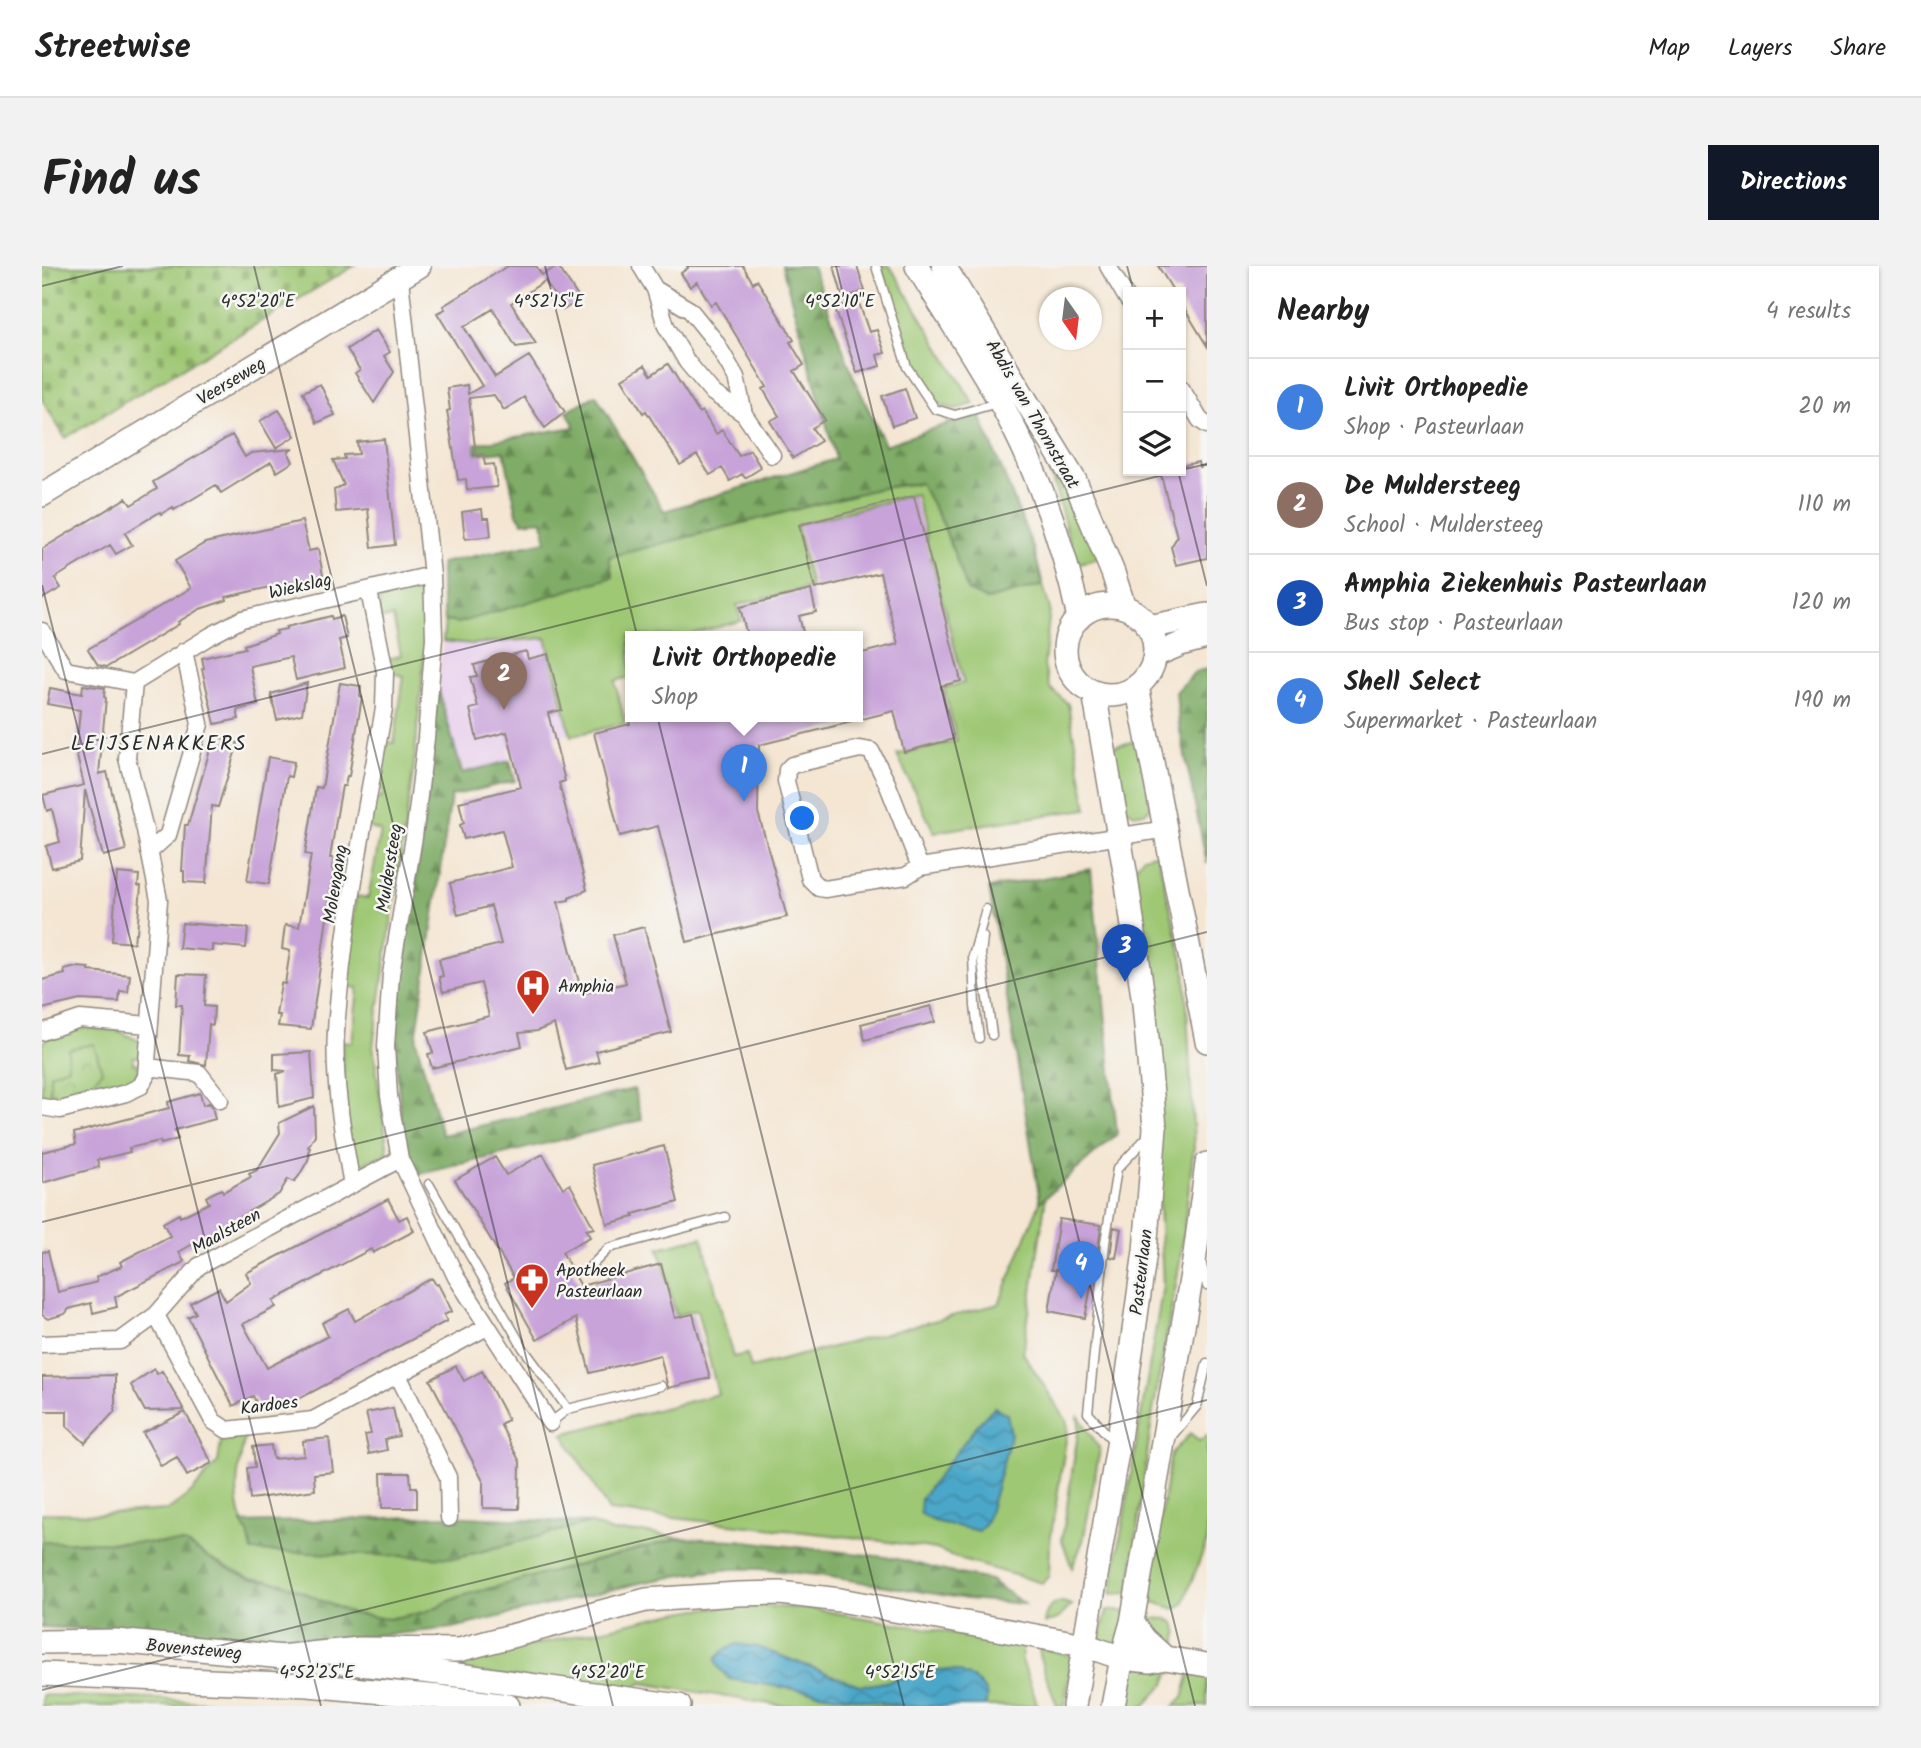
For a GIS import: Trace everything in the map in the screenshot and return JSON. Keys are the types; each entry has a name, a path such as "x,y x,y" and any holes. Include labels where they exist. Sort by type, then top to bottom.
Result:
{"main road":[{"name":"Abdis van Thornstraat","path":"917,266 1000,402 1031,464 1061,546 1079,618"},
{"name":"Abdis van Thornstraat","path":"944,266 1075,481 1124,607"},
{"name":"Veerseweg","path":"42,495 410,272"},
{"path":"1108,605 1124,607 1134,612 1149,627 1155,655 1146,678 1137,686 1124,693 1109,695 1094,692 1081,685 1071,673 1065,644 1069,630 1092,608 1108,605"},
{"path":"1149,627 1207,615"},
{"path":"1155,655 1181,644 1207,638"},
{"path":"1137,686 1207,1041"},
{"name":"Pasteurlaan","path":"1074,1706 1118,1446 1145,1251 1156,1128 1144,1004 1120,836 1094,692"},
{"path":"1113,1706 1132,1622 1207,1164"},
{"path":"279,1657 359,1649 459,1650 646,1600 780,1594 841,1600 1084,1645 1122,1657 1150,1661 1165,1658 1207,1665"},
{"path":"1035,1636 1072,1624 1093,1602"},
{"path":"1132,1622 1144,1639 1165,1658"},
{"name":"Bovensteweg","path":"42,1642 116,1642 279,1657 466,1676 679,1706"},
{"name":"Bovensteweg","path":"42,1674 308,1685 508,1706"},
{"path":"308,1685 384,1706"}],"street":[{"path":"641,266 655,289 666,326 687,362 713,393 744,414 772,455"},
{"path":"1111,267 1123,290"},
{"name":"Muldersteeg","path":"410,272 432,575 434,638 414,836 391,974 386,1046 389,1096 400,1159 456,1277 550,1423"},
{"path":"655,289 690,310 715,341 736,377 744,414"},
{"path":"1186,396 1200,420 1207,425"},
{"name":"Wiekslag","path":"134,683 242,619 432,575"},
{"name":"Molengang","path":"352,1185 338,1101 336,1032 347,930 384,708 385,672 369,591"},
{"path":"42,1107 60,1110 126,1093 141,1086 147,1067 159,900 127,758 134,683 66,670 43,631"},
{"path":"149,852 168,835 200,724 184,651"},
{"path":"920,867 887,783 871,751 860,749 792,765 787,770 786,781 810,879 825,889 906,876 920,867 1167,829"},
{"path":"42,1032 80,1019 149,1025"},
{"path":"147,1067 199,1073 220,1100"},
{"name":"Maalsteen","path":"42,1344 120,1341 156,1315 199,1266 400,1159"},
{"name":"Kardoes","path":"156,1315 213,1422 227,1430 313,1420 487,1327"},
{"path":"398,1375 448,1477 449,1518"}],"lane":[{"name":"Abdis van Thornstraat","path":"876,266 907,367 935,409 955,415 1000,402"},
{"path":"979,1038 973,956 986,909 981,956 992,1035"},
{"path":"1118,1446 1088,1413 1105,1242 1117,1169 1156,1128"},
{"path":"429,1184 523,1348 568,1409"},
{"path":"585,1272 609,1248 725,1217"},
{"path":"1196,1243 1207,1286"},
{"path":"1160,1450 1197,1406 1207,1363"},
{"path":"550,1423 568,1409 661,1386"}],"shaded area":[{"path":"546,638 570,733 507,749 510,761 462,774 438,688 443,641 472,644"}],"green space":[{"path":"42,266 354,266 65,438 42,399"},
{"path":"782,266 812,266 854,378 885,445 979,413 1034,550 1043,585 987,600 968,591 943,524 920,483 880,488 609,557 613,577 458,623 445,621 441,563 546,541 543,520 523,522 517,514 504,451 464,455 462,446 575,427 567,411 596,395 664,511 836,459"},
{"path":"880,266 890,266 974,404 955,409 939,405 911,366"},
{"path":"1048,463 1069,495 1099,558 1076,564"},
{"path":"921,483 943,524 950,545 987,600 1043,585 1050,609 1044,666 1050,688 1068,704 1087,809 934,832 897,755 957,741 944,688 964,683 931,558 910,562 906,546 927,540 916,494 797,525 811,587 737,605 741,621 703,631 625,631 625,678 615,681 625,723 571,736 546,638 472,644 443,641 445,621 458,623 613,577 608,557 880,488"},
{"path":"424,583 425,649 414,765 373,1046 388,1153 356,1167 349,1146 341,1041 352,1042 358,988 346,986 356,896 368,898 381,831 369,828 373,798 382,798 383,790 375,788 382,741 394,743 404,676 392,673 389,659 401,655 393,617 380,619 377,607 384,594"},
{"path":"1207,669 1207,864 1179,725 1176,692 1195,672"},
{"path":"438,688 462,773 510,761 515,781 451,796 416,1040 442,1135 634,1089 642,1120 416,1175 404,1152 395,1047 403,963 427,800"},
{"path":"1144,739 1151,808 1144,813 1135,814 1123,807 1111,747"},
{"path":"1157,853 1185,969 1194,1146 1180,1261 1152,1417 1129,1593 1111,1594 1163,1285 1134,869 1143,857"},
{"path":"1091,869 1117,1134 1040,1202 989,888"},
{"path":"77,1027 119,1031 143,1043 140,1057 133,1057 133,1064 139,1063 137,1074 127,1085 56,1101 42,1093 42,1044 52,1034"},
{"path":"94,1044 102,1071 92,1083 73,1085 68,1098 56,1101 50,1093 50,1074 68,1067 68,1049"},
{"path":"1046,1196 1023,1353 1068,1427 1050,1542 1049,1576 1042,1583 965,1561 936,1549 609,1511 563,1434 718,1394 697,1310 676,1315 659,1248 702,1237 733,1357 747,1354 751,1368 999,1304 1040,1202"},
{"path":"1078,1415 1100,1449 1083,1541 1072,1568 1062,1540 1079,1426"},
{"path":"1191,1433 1199,1441 1207,1435 1207,1541 1183,1604 1175,1609 1146,1602 1171,1454"},
{"path":"245,1435 237,1497 242,1521 248,1533 457,1558 590,1523 612,1532 641,1532 680,1538 461,1596 425,1612 388,1619 350,1613 282,1583 250,1578 185,1543 42,1542 42,1513 101,1514 168,1510 192,1492 218,1462 222,1436 229,1439"},
{"path":"445,1516 590,1523 457,1558 252,1551 248,1533 242,1523"},
{"path":"680,1538 736,1540 894,1558 990,1580 1024,1604 967,1599 817,1575 732,1569 640,1583 453,1628 395,1634 328,1639 42,1627 42,1542 185,1543 250,1578 282,1583 350,1613 388,1619 425,1612 461,1596"},
{"path":"1062,1602 1072,1605 1058,1619 1044,1624 1048,1609"},
{"path":"745,1605 813,1609 1022,1645 1022,1660 1038,1706 985,1706 986,1704 931,1670 872,1685 858,1685 757,1647 729,1679 905,1706 783,1706 642,1683 632,1692 437,1667 670,1614"},
{"path":"1107,1610 1128,1612 1122,1650 1104,1645 1100,1638"},
{"path":"1142,1617 1167,1619 1175,1623 1178,1633 1176,1646 1160,1641"},
{"path":"1040,1648 1073,1656 1064,1706 1057,1706 1039,1656"},
{"path":"1137,1664 1170,1671 1165,1684 1144,1706 1128,1706 1133,1667"},
{"path":"1193,1674 1207,1677 1207,1706 1174,1706 1183,1698 1189,1676"},
{"path":"42,1695 155,1699 268,1706 42,1706"}],"water":[{"path":"994,1407 1007,1414 1011,1434 986,1524 979,1531 933,1521 920,1513 921,1498"},
{"path":"737,1644 757,1647 859,1685 935,1670 950,1670 977,1682 986,1693 987,1699 985,1706 905,1706 729,1679 718,1667 716,1659 724,1650"}],"building":[{"path":"508,266 536,266 542,275 558,266 580,300 563,310 545,281 511,303 536,344 516,347 493,309 464,327 495,377 529,356 565,412 545,428 524,397 504,410 494,395 469,398 476,455 483,454 485,465 494,464 497,487 467,490 466,479 458,480 447,411 450,410 447,388 467,385 468,394 482,386 437,313 445,309 443,306"},
{"path":"687,266 743,266 753,283 757,280 794,340 790,342 804,365 794,371 825,420 812,428 821,441 793,458 770,421 779,416 763,389 767,387 716,302 711,305 697,282 690,287 681,273"},
{"path":"834,266 857,266 865,291 843,298"},
{"path":"1158,266 1207,266 1207,346 1186,311 1186,287 1171,287"},
{"path":"858,300 869,332 877,330 885,353 877,355 880,366 857,373 835,308"},
{"path":"376,330 390,352 384,356 394,372 374,403 355,373 360,370 347,349"},
{"path":"668,364 699,413 702,411 716,434 722,430 739,456 750,450 761,468 745,478 742,474 730,481 722,468 710,475 697,455 680,465 622,379 645,365 651,375"},
{"path":"320,384 335,415 317,423 303,392"},
{"path":"905,388 915,418 892,426 882,396"},
{"path":"279,410 295,436 276,448 260,421"},
{"path":"232,435 245,457 251,453 293,449 288,452 293,462 277,472 271,462 221,493 216,485 174,510 173,507 161,514 160,512 125,533 132,545 116,554 110,545 83,561 55,578 61,588 42,599 42,549 126,498 131,505 157,489 153,482"},
{"path":"384,439 395,545 372,548 368,509 336,512 334,490 344,485 333,460 345,459 344,455 359,454 357,442"},
{"path":"1198,462 1199,467 1207,465 1207,558 1176,565 1171,547 1177,537 1161,476 1186,476 1186,465"},
{"path":"914,496 961,681 941,686 954,739 904,752 894,711 863,719 863,653 898,644 880,573 815,589 799,525"},
{"path":"482,509 483,518 489,518 491,536 465,539 462,512"},
{"path":"302,521 309,551 318,549 323,575 226,597 227,600 200,609 107,667 98,665 88,649 191,588 175,561 205,543"},
{"path":"811,590 816,612 799,616 803,631 746,631 740,607"},
{"path":"331,616 332,619 342,616 347,638 339,640 345,668 296,680 291,657 250,666 258,705 237,710 239,719 215,724 202,669 202,658 245,648 244,645 277,634 276,631 286,627"},
{"path":"526,651 528,659 548,654 562,710 548,713 565,781 559,783 587,890 569,900 558,902 582,994 626,983 613,935 644,927 671,1032 596,1051 599,1062 566,1070 554,1024 537,1031 519,1033 522,1046 432,1068 428,1054 433,1053 427,1032 489,1016 481,983 443,992 439,977 443,976 439,959 501,944 491,906 458,915 450,883 512,867 502,830 464,839 460,825 464,823 459,802 521,787 507,732 477,740 470,709 478,707 470,677 477,676 474,665"},
{"path":"307,683 302,714 277,720 271,694"},
{"path":"340,683 361,686 362,697 349,776 345,786 342,786 330,858 333,858 334,869 311,1029 278,1026 280,1015 276,1015 281,983 285,984 290,951 282,949 285,925 299,927 311,855 305,854 316,787 322,788"},
{"path":"83,685 105,688 99,774 107,772 126,850 103,856 85,790 80,861 52,868 46,846 60,842 52,809 47,811 43,795 84,785 76,752 80,710 47,704 50,688 82,694"},
{"path":"851,722 759,745 758,812 787,917 687,942 658,826 620,836 594,733 630,724"},
{"path":"214,736 238,743 218,807 212,806 206,883 184,882 182,871 185,825 188,825"},
{"path":"268,757 294,762 291,777 287,776 269,884 247,881"},
{"path":"117,873 139,875 138,886 141,886 134,943 112,941"},
{"path":"182,923 248,928 246,948 212,945 212,951 179,948"},
{"path":"76,967 130,975 128,992 120,991 119,1002 80,1000 42,1009 42,980 65,974 64,970"},
{"path":"178,974 206,975 204,1006 214,1007 213,1025 209,1024 206,1065 189,1061 190,1056 179,1055 182,1005 176,1005"},
{"path":"931,1006 935,1022 865,1040 861,1024"},
{"path":"311,1052 314,1098 279,1107 277,1074 286,1071 274,1070 274,1054"},
{"path":"200,1093 203,1105 209,1103 212,1106 215,1119 175,1130 178,1139 129,1148 130,1152 97,1160 99,1167 42,1183 42,1152 76,1144 74,1133 169,1108 168,1102"},
{"path":"314,1106 315,1135 308,1147 308,1160 294,1182 288,1179 279,1194 179,1252 184,1261 182,1263 115,1297 117,1307 93,1313 91,1303 48,1319 42,1315 42,1252 48,1251 58,1292 97,1282 96,1277 122,1266 120,1262 170,1236 163,1223 209,1203 206,1197 222,1189 223,1192 251,1177 249,1174 257,1170 280,1133 279,1123"},
{"path":"664,1146 678,1202 607,1224 592,1165"},
{"path":"543,1154 563,1188 570,1184 594,1228 586,1230 590,1237 562,1252 581,1286 661,1264 675,1318 693,1314 710,1378 668,1388 660,1355 590,1373 576,1318 537,1340 505,1283 514,1278 455,1180 495,1157 506,1175"},
{"path":"388,1199 399,1220 407,1216 414,1231 373,1253 371,1249 273,1301 276,1307 243,1324 267,1368 328,1336 322,1323 349,1309 355,1321 432,1278 452,1311 444,1315 447,1321 291,1403 258,1406 253,1396 233,1406 188,1317 196,1313 190,1303 219,1288 226,1301 251,1283 246,1273"},
{"path":"1059,1219 1101,1225 1095,1276 1085,1318 1049,1311 1056,1270 1051,1270"},
{"path":"1114,1227 1121,1229 1116,1258 1110,1257"},
{"path":"456,1366 464,1381 482,1371 508,1420 500,1424 520,1462 519,1509 483,1508 483,1481 430,1380"},
{"path":"154,1369 157,1374 162,1371 184,1410 145,1411 131,1385"},
{"path":"115,1375 115,1411 85,1443 67,1426 67,1411 42,1411 42,1377"},
{"path":"393,1408 399,1436 385,1439 387,1450 369,1454 365,1435 371,1434 366,1413"},
{"path":"185,1412 212,1463 187,1476 177,1457 161,1466 143,1433"},
{"path":"329,1438 333,1472 314,1474 315,1490 250,1499 247,1468 255,1467 253,1447 271,1445 273,1459 304,1456 303,1441"},
{"path":"381,1473 410,1473 411,1487 417,1487 417,1508 382,1508"}],"place":[{"name":"De Muldersteeg","path":"504,710"},
{"name":"Livit Orthopedie","path":"744,802"},
{"name":"Amphia Ziekenhuis Pasteurlaan","path":"1125,982"},
{"name":"Amphia","path":"533,1016"},
{"name":"Shell Select","path":"1081,1299"},
{"name":"Apotheek Pasteurlaan","path":"532,1310"}],"district":[{"name":"LEIJSENAKKERS","path":"159,743"}]}
